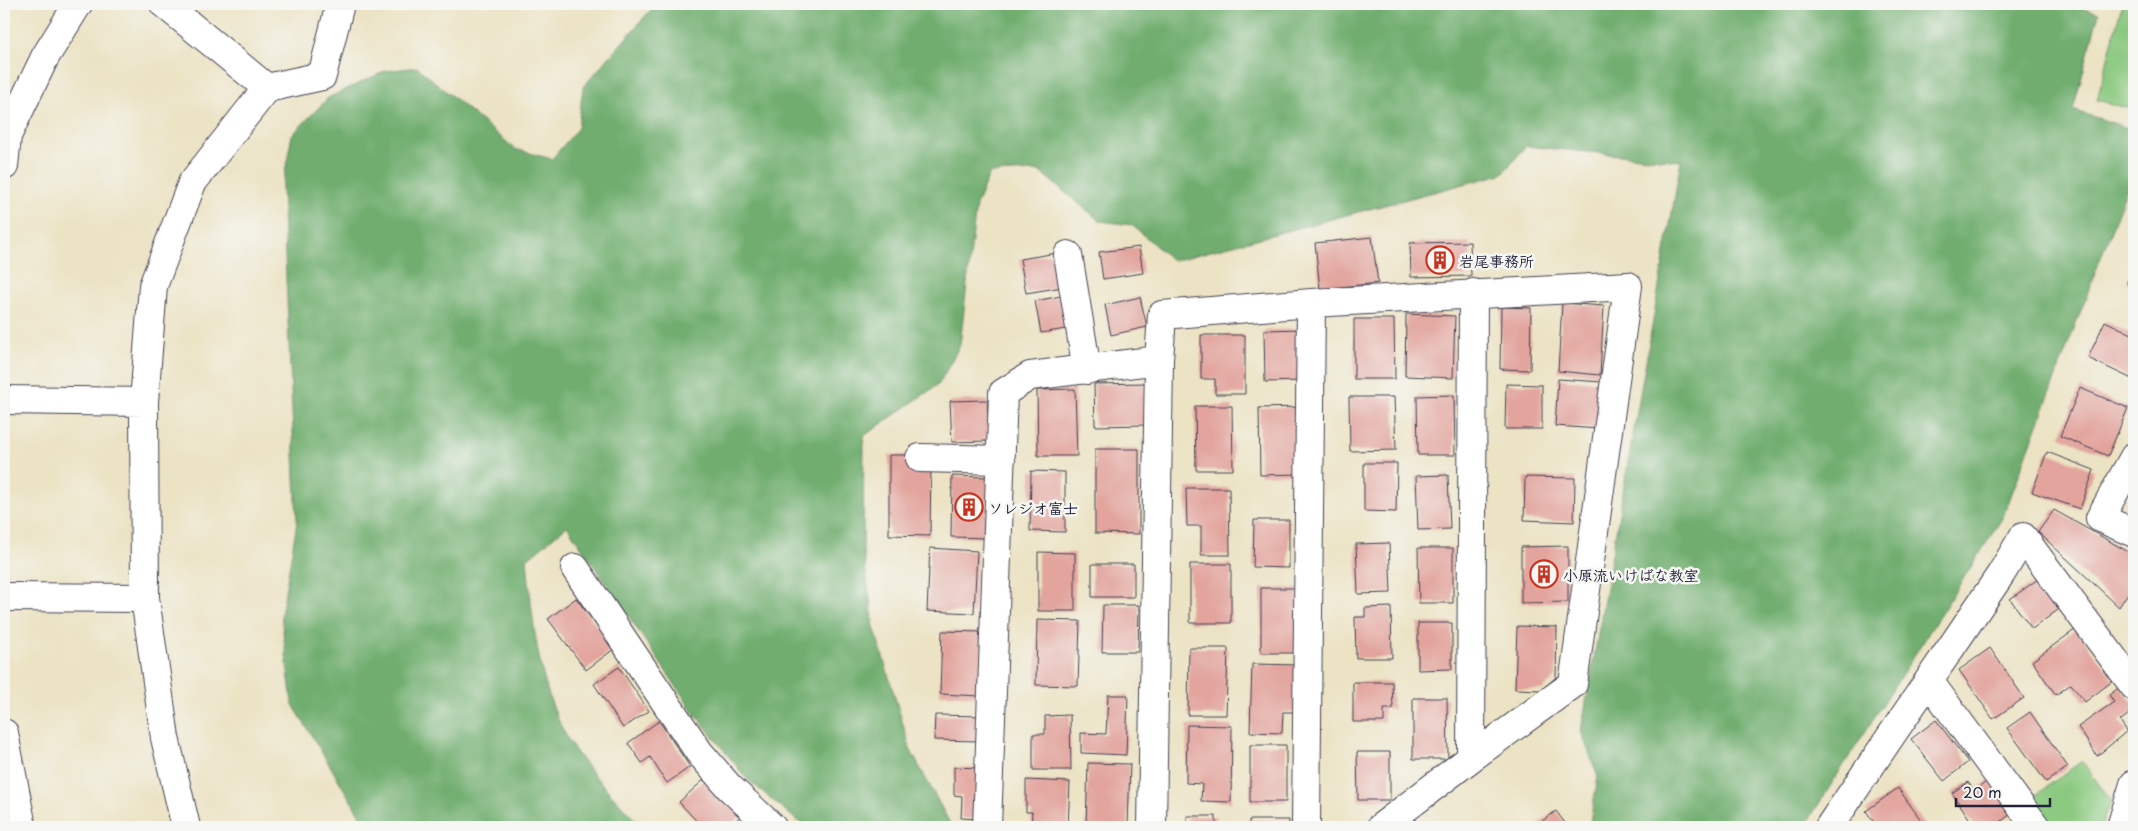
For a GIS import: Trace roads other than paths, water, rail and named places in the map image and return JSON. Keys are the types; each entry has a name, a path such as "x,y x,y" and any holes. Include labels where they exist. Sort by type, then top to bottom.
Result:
{"street":[{"path":"4,166 7,136 45,57 78,4"},
{"path":"164,4 267,88"},
{"path":"186,827 164,738 146,598 144,402 153,286 192,183 267,88 322,76 340,4"},
{"path":"1068,255 1087,370"},
{"path":"1152,827 1159,360 1162,315 1311,303 1628,286 1573,684 1470,758 1380,827"},
{"path":"1470,758 1473,293"},
{"path":"1306,827 1311,303"},
{"path":"987,827 1003,393 1030,376 1159,360"},
{"path":"4,400 144,402"},
{"path":"2134,457 2100,518 2134,533"},
{"path":"920,458 1001,460"},
{"path":"1833,826 2001,574 2023,537 2134,686"},
{"path":"575,568 699,752 729,787 772,827"},
{"path":"4,597 146,598"},
{"path":"1929,681 2036,827"},
{"path":"4,733 22,827"},
{"path":"2121,827 2134,784"}],"place":[{"name":"岩尾事務所","path":"1440,260"},
{"name":"ソレジオ富士","path":"969,507"},
{"name":"小原流いけばな教室","path":"1544,574"}]}
